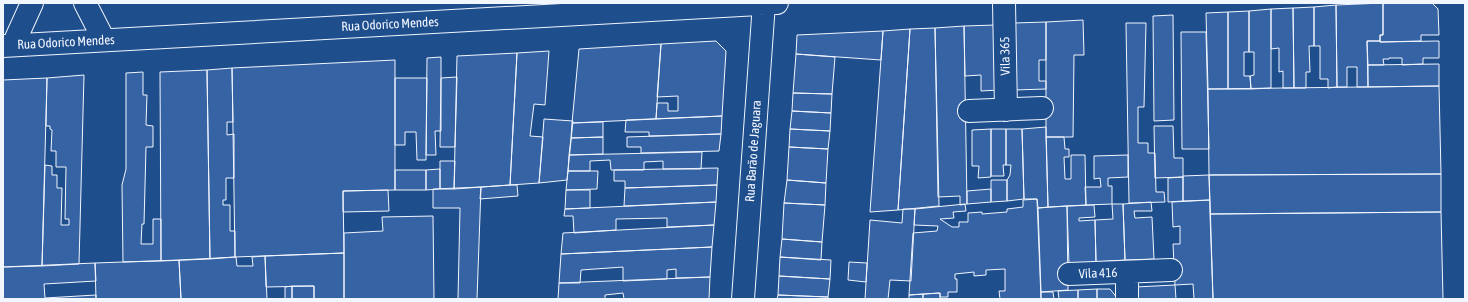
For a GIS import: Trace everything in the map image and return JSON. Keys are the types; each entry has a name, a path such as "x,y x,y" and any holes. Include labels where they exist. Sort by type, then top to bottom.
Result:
{"street":[{"path":"8,46 32,3"},
{"path":"85,3 104,40"},
{"name":"Rua Odorico Mendes","path":"8,46 768,3"},
{"name":"Rua Barão de Jaguara","path":"743,299 768,3"},
{"name":"Vila 365","path":"1004,3 1006,110"},
{"path":"969,111 1042,108"},
{"name":"Vila 416","path":"1069,274 1171,270"},
{"name":"Vila 416","path":"1127,272 1127,299"}],"building":[{"path":"1383,3 1432,3 1438,9 1439,35 1421,35 1421,41 1380,42 1380,35 1383,35"},
{"path":"1383,3 1383,35 1380,35 1380,41 1367,41 1368,87 1357,87 1357,67 1347,67 1347,87 1337,87 1336,5"},
{"path":"1336,5 1337,87 1328,88 1328,79 1320,79 1320,46 1314,46 1314,7"},
{"path":"1314,7 1314,46 1309,46 1310,72 1306,72 1306,88 1294,88 1293,8"},
{"path":"1293,8 1294,88 1283,88 1283,71 1279,72 1279,48 1271,49 1271,9"},
{"path":"1271,9 1271,88 1251,89 1250,76 1254,75 1254,52 1249,52 1249,11"},
{"path":"1249,11 1249,52 1244,52 1244,76 1250,76 1251,89 1228,89 1228,12"},
{"path":"1228,12 1228,89 1208,89 1206,13"},
{"path":"1173,15 1174,120 1154,121 1153,16"},
{"path":"1083,20 1084,55 1074,55 1073,137 1046,137 1046,22"},
{"path":"1046,22 1046,60 1039,60 1039,81 1046,81 1046,89 1014,90 1014,23"},
{"path":"1126,23 1146,23 1144,107 1138,107 1138,143 1148,143 1148,153 1155,153 1156,192 1164,192 1165,202 1129,203"},
{"path":"996,25 998,90 981,91 981,75 965,76 964,26"},
{"path":"964,26 967,204 960,205 960,196 938,197 935,28"},
{"path":"935,28 939,206 898,210 910,29"},
{"path":"910,29 898,210 870,212 883,31"},
{"path":"883,31 881,60 796,54 797,35"},
{"path":"1181,32 1206,32 1209,149 1182,149"},
{"path":"716,41 726,51 722,116 656,119 657,103 668,103 668,111 678,111 678,96 657,97 661,44"},
{"path":"1367,41 1439,41 1439,58 1423,58 1423,64 1402,65 1402,58 1389,58 1383,59 1384,65 1368,65"},
{"path":"661,44 656,119 572,123 579,49"},
{"path":"549,51 545,105 534,104 530,136 543,137 539,183 510,185 517,53"},
{"path":"517,53 510,185 454,189 457,56"},
{"path":"796,54 835,57 832,94 793,93"},
{"path":"441,57 441,131 435,131 436,155 426,155 427,58"},
{"path":"395,60 395,190 343,191 344,253 235,257 232,68"},
{"path":"1439,64 1439,86 1368,87 1368,65"},
{"path":"232,68 233,122 227,122 227,135 234,134 234,178 226,178 226,200 223,200 223,205 230,205 230,231 235,231 235,257 210,259 207,70"},
{"path":"207,70 210,259 161,261 160,72"},
{"path":"143,72 143,95 147,95 146,125 153,126 153,147 146,147 144,224 142,224 141,244 153,244 153,219 161,219 161,261 123,262 122,185 126,169 126,73"},
{"path":"84,75 79,264 42,266 45,165 52,166 52,175 57,175 57,188 62,188 61,225 69,225 69,219 65,219 66,167 56,167 56,151 51,151 52,130 50,129 50,126 46,126 47,78"},
{"path":"457,77 455,147 440,147 441,78"},
{"path":"47,78 42,266 3,267 3,80"},
{"path":"395,78 427,78 426,160 417,160 416,132 405,132 405,145 395,145"},
{"path":"1439,86 1441,174 1209,175 1208,89"},
{"path":"793,93 832,94 831,113 792,111"},
{"path":"792,111 831,113 830,131 790,129"},
{"path":"722,116 721,134 649,136 649,132 625,132 626,120"},
{"path":"544,119 573,121 567,180 539,183"},
{"path":"603,122 603,137 571,138 572,123"},
{"path":"1154,126 1173,126 1174,158 1183,158 1183,177 1155,178"},
{"path":"1046,127 1048,207 1038,208 1037,199 1024,199 1022,129"},
{"path":"790,129 830,131 828,149 789,147"},
{"path":"991,129 1006,129 1006,165 1003,165 1004,176 991,176"},
{"path":"991,129 991,177 978,178 979,166 972,166 972,130"},
{"path":"1006,129 1022,129 1024,199 1007,201 1007,180 1010,175 1011,165 1006,165"},
{"path":"721,134 719,151 641,153 641,147 627,147 627,137"},
{"path":"603,137 603,154 569,155 571,138"},
{"path":"1046,137 1064,137 1065,149 1069,149 1069,157 1064,157 1065,179 1071,179 1071,155 1085,155 1086,205 1048,207"},
{"path":"789,147 828,149 826,183 787,180"},
{"path":"702,152 701,169 663,169 663,161 644,162 644,170 611,170 610,160 590,161 590,171 568,171 569,155"},
{"path":"1128,155 1128,177 1108,178 1108,186 1112,186 1112,204 1086,205 1085,187 1101,187 1100,178 1094,179 1094,156"},
{"path":"440,161 455,161 454,189 440,189"},
{"path":"718,168 717,185 625,188 625,181 614,181 614,170"},
{"path":"440,169 440,189 426,190 426,170"},
{"path":"395,170 426,170 426,190 395,190"},
{"path":"568,171 598,171 597,189 566,190"},
{"path":"1441,174 1441,212 1210,214 1209,175"},
{"path":"1209,175 1210,200 1183,201 1183,176"},
{"path":"1183,177 1183,201 1168,202 1168,178"},
{"path":"787,180 826,183 825,205 784,203"},
{"path":"991,180 1007,180 1007,201 991,202"},
{"path":"517,185 518,196 480,199 481,187"},
{"path":"717,185 716,202 624,206 625,188"},
{"path":"481,187 477,299 458,299 460,208 433,208 433,189"},
{"path":"991,189 991,202 967,204 967,191"},
{"path":"388,190 389,211 343,212 343,191"},
{"path":"566,190 590,190 590,208 565,209"},
{"path":"1037,199 1041,299 1000,299 999,291 1005,291 1005,269 986,270 986,275 974,276 974,272 955,274 955,279 957,279 957,292 948,292 948,297 940,297 940,293 909,295 913,233 937,231 938,226 914,225 915,209 965,204 966,211 953,212 954,218 940,219 952,227 959,227 959,222 968,222 968,213 982,212 982,214 1007,212 1007,209 1023,207 1023,200"},
{"path":"1210,200 1213,299 1194,299 1193,284 1175,285 1173,244 1180,244 1180,226 1173,227 1172,202"},
{"path":"716,202 714,225 667,227 667,218 616,219 616,230 574,233 573,216 564,216 565,209"},
{"path":"1151,202 1152,211 1134,211 1135,218 1152,217 1154,259 1125,260 1123,204"},
{"path":"784,203 825,205 822,242 782,239"},
{"path":"1112,204 1123,204 1125,260 1096,262 1095,220 1113,219"},
{"path":"1094,205 1095,217 1079,218 1079,221 1095,220 1096,262 1069,264 1067,206"},
{"path":"1067,206 1068,290 1041,292 1038,208"},
{"path":"903,209 915,209 911,281 890,280 888,299 865,299 870,220 902,223"},
{"path":"1441,212 1443,299 1213,299 1210,214"},
{"path":"433,216 434,299 344,299 344,233 383,231 382,217"},
{"path":"714,225 712,247 561,254 563,233"},
{"path":"782,239 822,242 821,260 780,257"},
{"path":"712,247 710,277 676,278 676,269 667,270 667,279 623,281 623,267 581,270 580,283 559,283 561,254"},
{"path":"344,253 344,299 314,299 314,286 266,287 265,256"},
{"path":"265,256 267,299 181,299 179,260 236,257 237,266 253,266 252,257"},
{"path":"780,257 831,260 830,279 779,276"},
{"path":"179,260 181,299 96,299 95,263"},
{"path":"849,262 867,263 866,282 848,280"},
{"path":"95,263 96,281 44,284 45,298 96,295 96,299 3,299 3,267"},
{"path":"779,276 830,279 828,297 778,295"},
{"path":"710,277 709,299 624,299 623,293 605,295 605,299 558,299 559,283"},
{"path":"1175,285 1176,299 1135,299 1135,287"},
{"path":"292,286 314,286 314,299 292,299"},
{"path":"292,286 292,299 285,299 285,287"},
{"path":"1097,289 1110,289 1118,299 1097,299"},
{"path":"1097,289 1097,299 1078,299 1078,290"},
{"path":"1078,290 1078,299 1059,299 1058,291"},
{"path":"1041,292 1053,292 1054,299 1041,299"},
{"path":"940,293 940,299 923,299 923,294"},
{"path":"923,294 923,299 909,299 909,295"},
{"path":"778,295 828,297 828,299 777,299"}]}
